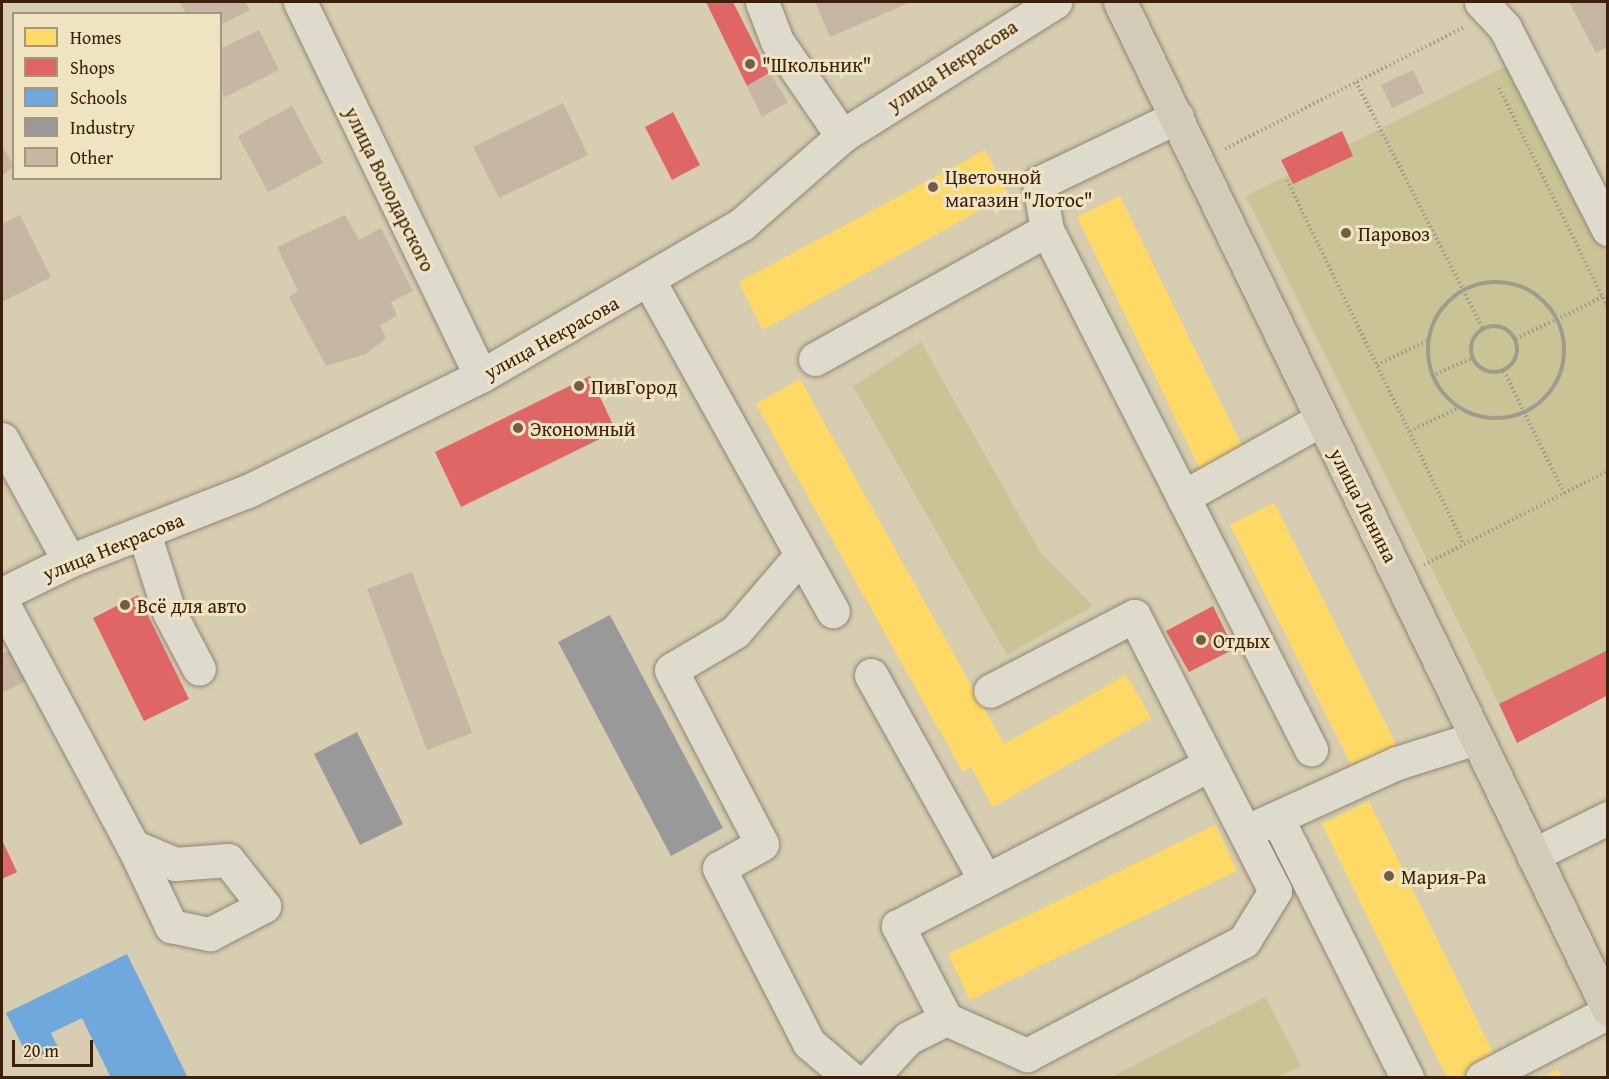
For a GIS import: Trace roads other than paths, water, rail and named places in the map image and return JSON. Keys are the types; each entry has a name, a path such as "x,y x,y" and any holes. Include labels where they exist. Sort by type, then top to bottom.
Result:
{"main road":[{"name":"улица Ленина","path":"1120,2 1322,419 1401,576 1476,738 1608,1011"}],"street":[{"name":"улица Володарского","path":"300,2 481,376"},
{"path":"762,2 777,41 842,136"},
{"name":"улица Некрасова","path":"2,594 69,561 248,491 481,376 649,281 742,224 842,136 1055,2"},
{"path":"1487,8 1505,28 1608,229"},
{"path":"1177,117 1039,183 1047,230 1311,748"},
{"path":"815,359 1047,230"},
{"path":"649,281 833,611"},
{"path":"1183,497 1322,419"},
{"path":"2,440 69,561"},
{"path":"144,533 169,612 199,669"},
{"path":"801,555 735,632 671,670 762,844 719,868 809,1043 850,1077"},
{"path":"2,602 133,846"},
{"path":"990,691 1134,616 1275,891 1244,941 1027,1055 946,1019 898,926 1209,765"},
{"path":"872,675 985,880"},
{"path":"1244,832 1397,763 1476,738"},
{"path":"1277,818 1407,1077"},
{"path":"1533,855 1608,818"},
{"path":"1482,1077 1608,1011"},
{"path":"871,1077 908,1038 946,1019"}],"place":[{"name":"\"Школьник\"","path":"750,64"},
{"name":"Цветочной магазин \"Лотос\"","path":"933,187"},
{"name":"Паровоз","path":"1346,233"},
{"name":"ПивГород","path":"579,386"},
{"name":"Экономный","path":"518,428"},
{"name":"Всё для авто","path":"125,605"},
{"name":"Отдых","path":"1201,640"},
{"name":"Мария-Ра","path":"1389,876"}]}
